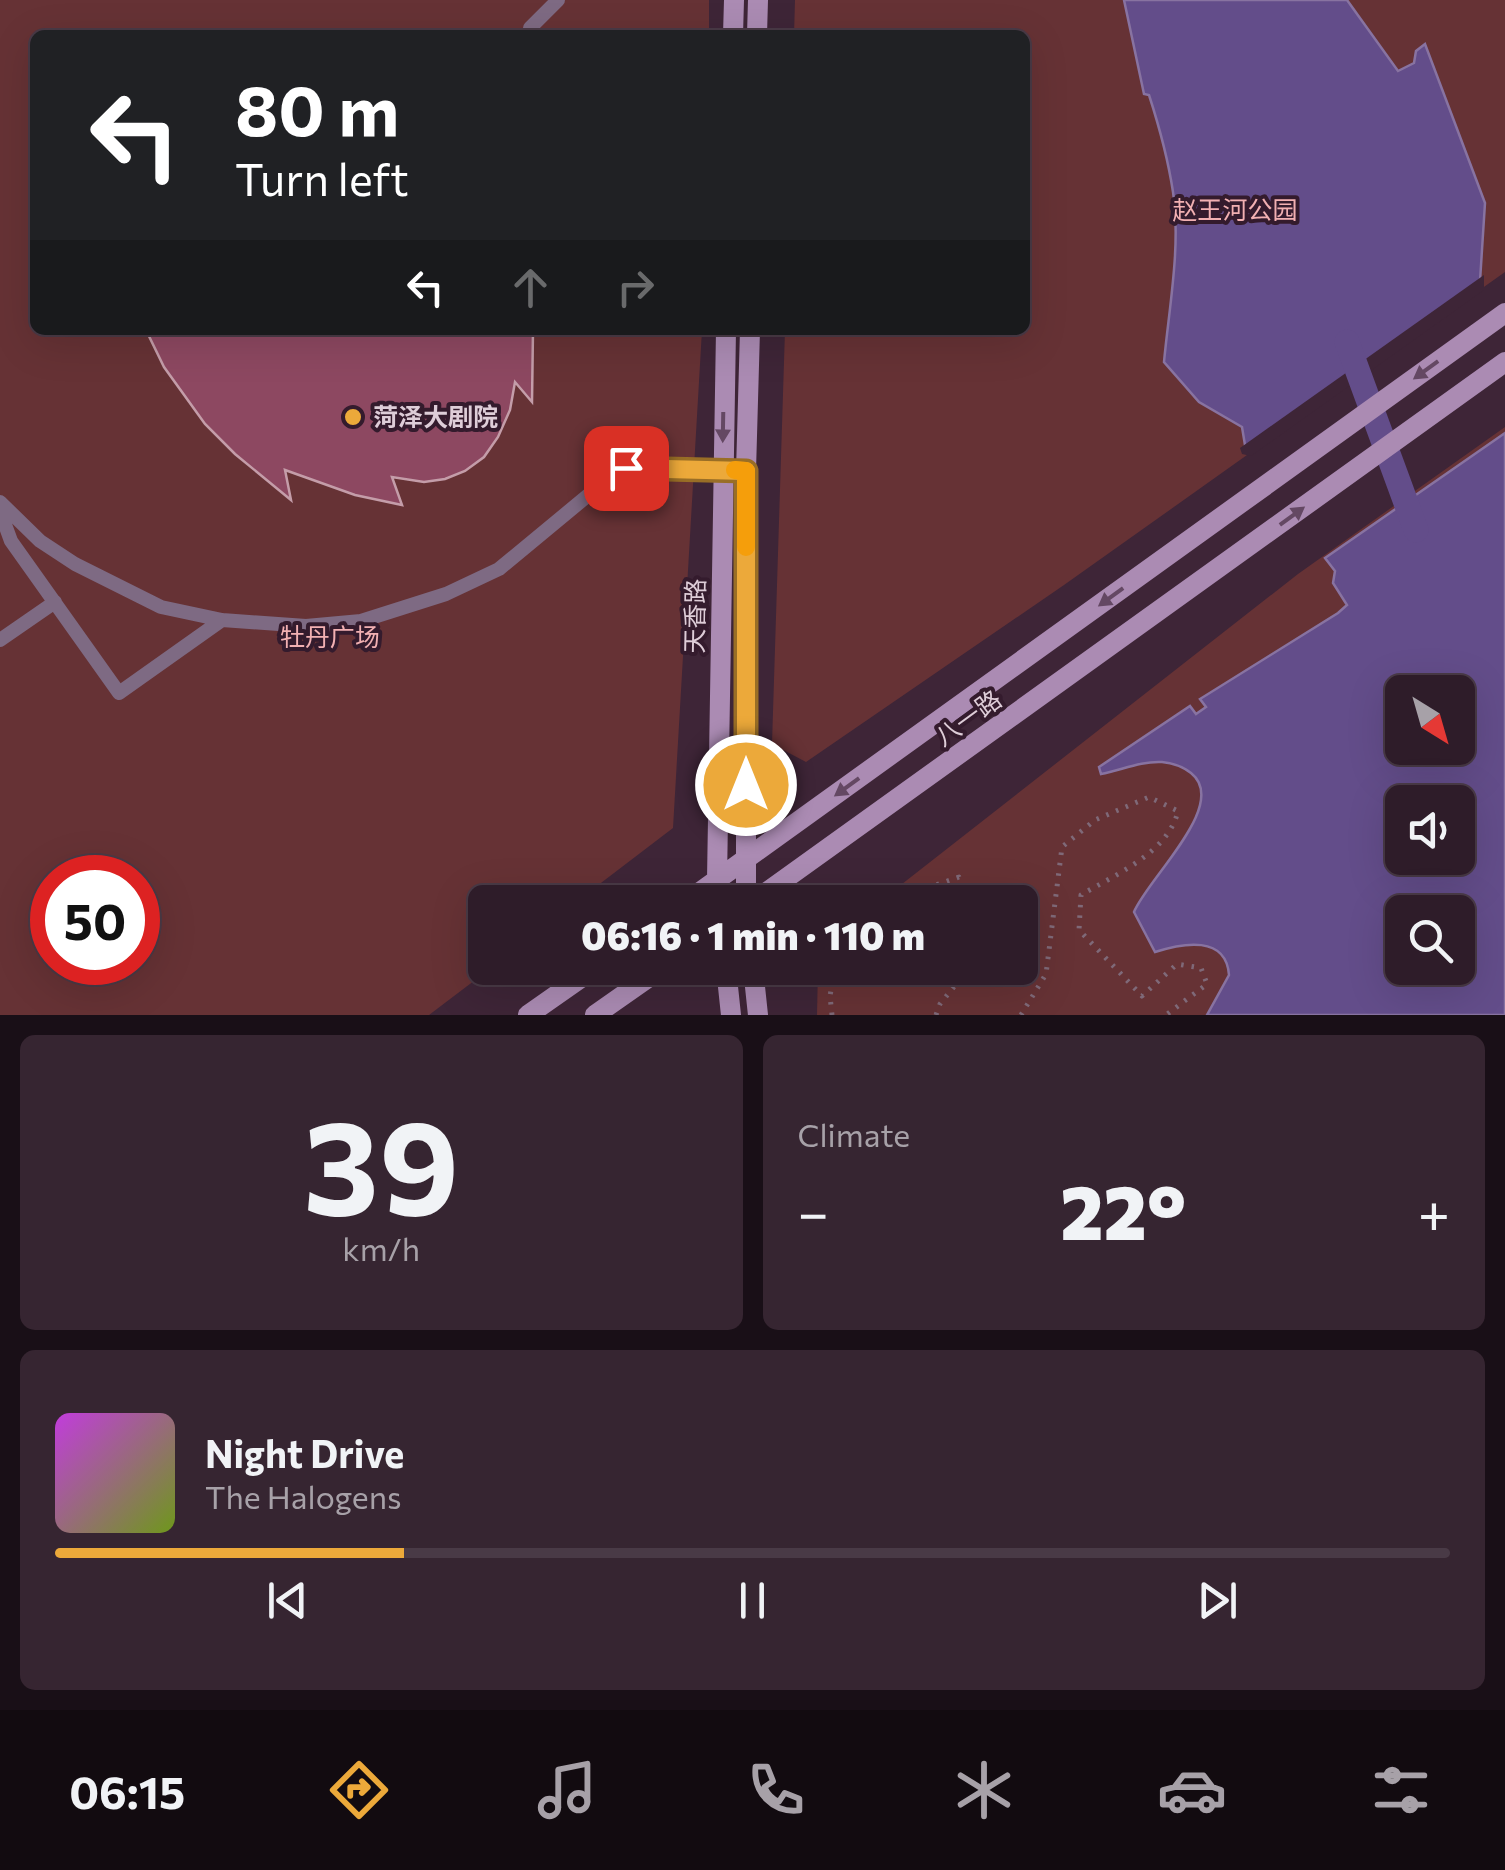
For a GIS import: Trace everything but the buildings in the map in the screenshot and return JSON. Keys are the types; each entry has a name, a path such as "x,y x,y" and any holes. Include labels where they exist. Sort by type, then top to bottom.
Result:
{"main road":[{"path":"733,30 734,0"},
{"path":"757,30 758,0"},
{"path":"710,885 1505,314"},
{"name":"天香路","path":"717,885 726,335"},
{"name":"天香路","path":"750,335 746,471 750,885"},
{"name":"八一路","path":"774,885 1505,362"},
{"path":"528,1015 570,985"},
{"path":"595,1015 638,985"},
{"path":"728,985 731,1015"},
{"path":"755,985 758,1015"}],"lane":[{"path":"530,28 558,0"},
{"path":"0,502 40,541 160,607 222,620 306,626 361,621 446,594 499,569 626,468 746,471"},
{"path":"0,511 11,541 119,693 222,620"},
{"path":"0,640 54,602"}],"path":[{"path":"1021,1015 1046,974 1062,848 1095,820 1148,798 1178,811 1173,830 1146,855 1081,896 1079,930 1142,996 1177,964 1201,968 1206,984 1166,1015"},
{"path":"936,885 960,877 963,885"},
{"path":"832,985 832,1015"},
{"path":"936,1015 955,985"}],"green space":[{"name":"牡丹广场","path":"0,0 709,0 709,30 30,30 30,335 702,335 673,828 598,885 468,885 469,985 429,1015 0,1015"},
{"name":"赵王河公园","path":"795,0 1505,0 1505,272 1064,585 806,762 772,744 785,335 1030,335 1030,30 794,30"},
{"path":"1505,427 1505,1015 817,1015 818,985 1038,985 1038,885 901,885 1298,574"}],"shaded area":[{"path":"1124,0 1347,0 1398,71 1414,63 1416,51 1425,44 1485,203 1480,281 1246,451 1242,427 1199,402 1164,362 1175,256 1173,192 1149,95 1144,94"},
{"path":"1505,433 1505,1015 1207,1015 1229,975 1220,953 1201,945 1155,952 1134,912 1194,822 1201,803 1200,786 1191,773 1170,763 1146,763 1101,774 1099,767 1190,706 1196,714 1206,707 1200,699 1338,613 1347,605 1333,583 1335,571 1325,558"}],"pier":[{"path":"1484,275 1484,290 1251,456 1242,454 1240,448"}],"waterway":[{"path":"1347,342 1416,530"}],"slow traffic":[{"path":"735,470 746,471 746,547"}],"place":[{"name":"菏泽大剧院","path":"353,417"}],"route":[{"path":"626,468 746,471 746,785"}]}
